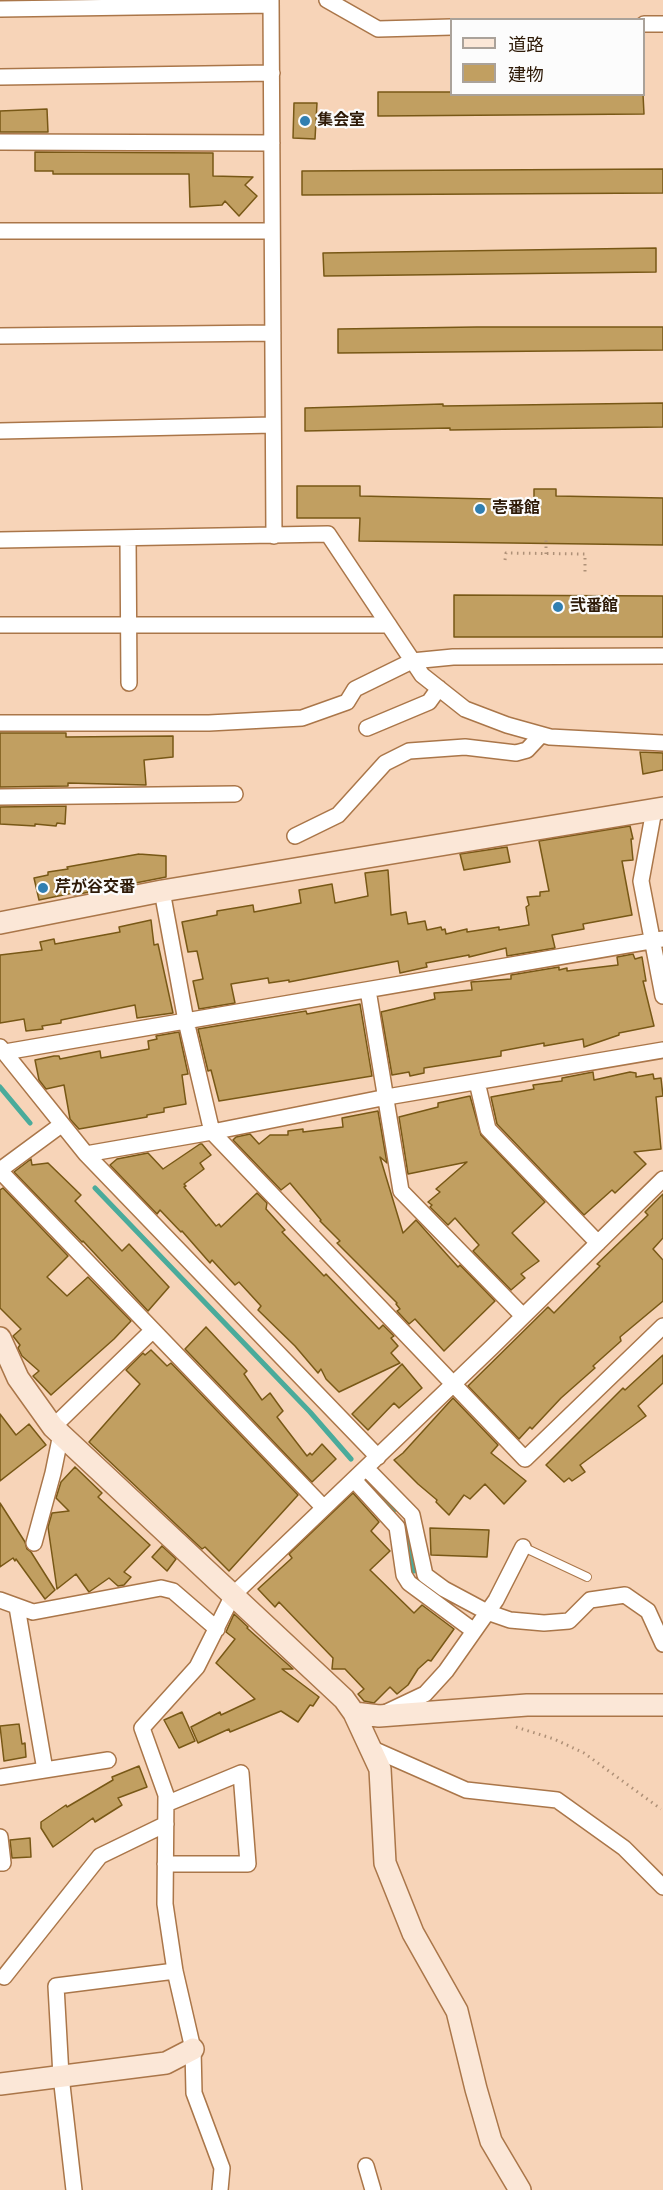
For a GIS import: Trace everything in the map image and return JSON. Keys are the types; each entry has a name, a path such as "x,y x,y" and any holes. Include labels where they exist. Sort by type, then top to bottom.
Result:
{"street":[{"path":"327,0 378,28 450,27"},
{"path":"0,9 272,2 274,536"},
{"path":"645,24 663,24"},
{"path":"0,77 272,73"},
{"path":"0,142 272,143"},
{"path":"0,231 272,231"},
{"path":"0,336 273,333"},
{"path":"0,431 273,425"},
{"path":"0,540 328,534 422,675 465,709 550,737 663,743"},
{"path":"128,538 129,683"},
{"path":"0,625 389,625"},
{"path":"0,723 209,723 302,718 348,702 355,689 412,661 453,657 663,656"},
{"path":"367,728 429,702 439,688"},
{"path":"295,836 338,815 385,763 409,751 465,747 516,753 527,750 541,735"},
{"path":"0,797 234,794"},
{"path":"0,923 162,891 659,809 642,881 658,940 663,996"},
{"path":"162,891 186,1021 212,1132 525,1459 663,1326"},
{"path":"378,1456 86,1154 2,1050 186,1021 658,940"},
{"path":"368,990 401,1191 523,1316"},
{"path":"86,1154 212,1132 387,1097 663,1050"},
{"path":"477,1082 488,1129 598,1243"},
{"path":"61,1125 0,1171 324,1508"},
{"path":"220,2190 222,2168 194,2093 193,2049 175,1971 165,1904 166,1795 142,1728 197,1667 233,1595 663,1179"},
{"path":"34,1543 53,1473 57,1431 153,1330"},
{"path":"0,1338 18,1378 57,1431 345,1699 354,1713 380,1769 385,1863 413,1933 457,2011 491,2141 520,2190"},
{"path":"366,1468 412,1515 424,1575 444,1589 487,1612 510,1620 544,1623 569,1621 590,1600 625,1595 648,1611 663,1644"},
{"path":"354,1480 397,1527 404,1575 409,1583 474,1631"},
{"path":"397,1527 412,1515"},
{"path":"379,1716 425,1694 446,1671 487,1612 523,1547"},
{"path":"409,1583 424,1575"},
{"path":"0,1600 33,1612 161,1588 173,1591 217,1629"},
{"path":"17,1606 45,1770"},
{"path":"354,1713 379,1716 527,1705 663,1705"},
{"path":"372,1749 466,1790 557,1800 624,1848 663,1887"},
{"path":"0,1777 108,1760"},
{"path":"165,1864 248,1864 242,1773 166,1804"},
{"path":"4,1977 100,1857 166,1824"},
{"path":"0,1837 3,1863 0,1863"},
{"path":"74,2190 62,2076 56,1986 175,1971"},
{"path":"0,2084 166,2063 193,2049"},
{"path":"366,2166 373,2190"}],"lane":[{"path":"523,1547 587,1577"}],"path":[{"path":"546,537 546,554"},
{"path":"505,560 506,554 585,554 585,572"},
{"path":"494,1708 501,1722 554,1738 584,1753 661,1809"}],"building":[{"path":"378,92 450,92 450,96 643,96 644,114 378,116"},
{"name":"集会室","path":"294,103 317,103 315,139 293,138"},
{"path":"47,109 48,132 0,132 0,111"},
{"path":"35,152 213,153 213,176 253,177 245,185 257,196 239,216 225,201 222,205 190,207 189,174 53,174 53,171 35,171"},
{"path":"663,169 663,193 302,195 302,171"},
{"path":"656,248 656,272 324,276 323,253"},
{"path":"663,327 663,350 338,353 338,329"},
{"path":"663,403 663,427 305,431 305,408 443,404 443,406"},
{"name":"壱番館","path":"297,486 360,486 360,496 534,500 534,489 556,489 556,496 663,498 663,545 359,541 360,518 297,518"},
{"name":"弐番館","path":"454,595 663,596 663,637 454,637"},
{"path":"0,733 66,733 66,737 173,736 173,757 144,760 146,785 68,783 68,786 0,787"},
{"path":"640,752 663,753 663,770 643,774"},
{"path":"66,806 65,824 57,823 56,826 35,824 35,826 0,824 0,807"},
{"path":"630,826 633,839 631,839 633,860 622,861 632,915 583,924 584,929 552,935 555,948 507,956 506,948 469,957 469,955 426,963 427,967 400,973 398,961 289,982 289,980 269,983 268,978 231,984 235,1003 199,1009 193,981 203,979 197,951 188,952 182,922 217,915 217,911 253,905 254,912 301,903 299,890 332,884 335,903 368,896 365,873 388,870 391,915 406,912 408,924 425,921 427,930 441,927 442,930 445,929 446,934 467,929 467,932 499,927 499,930 529,925 527,897 540,896 540,892 549,891 539,841"},
{"path":"507,847 510,862 464,870 460,854"},
{"path":"139,854 166,856 166,877 39,900 34,878 48,875 48,872 68,869 67,867"},
{"path":"151,920 154,945 158,944 173,1013 137,1018 135,1005 61,1020 61,1023 42,1026 43,1029 26,1031 24,1019 0,1023 0,955 42,950 40,942 54,939 55,944 120,932 119,927"},
{"path":"633,954 635,959 642,957 646,981 643,981 654,1026 619,1033 619,1035 584,1047 583,1039 544,1046 544,1043 501,1051 501,1056 424,1068 424,1073 410,1076 409,1072 392,1075 381,1012 435,999 434,993 472,990 471,982 511,979 511,975 559,967 559,970 567,968 567,971 618,965 617,957"},
{"path":"360,1004 372,1076 219,1101 211,1070 208,1071 198,1029"},
{"path":"179,1032 188,1074 182,1075 186,1104 164,1108 164,1112 79,1129 70,1119 64,1085 46,1089 39,1080 35,1060 54,1056 59,1056 60,1059 100,1051 101,1058 149,1049 148,1041 157,1039 156,1036"},
{"path":"593,1072 594,1080 630,1072 636,1073 636,1077 653,1074 654,1079 661,1078 663,1096 656,1097 661,1149 634,1152 646,1164 615,1193 612,1190 584,1215 497,1124 491,1097 534,1089 533,1085 562,1081 562,1078"},
{"path":"470,1096 481,1135 545,1202 512,1233 539,1261 521,1274 525,1278 511,1290 473,1251 479,1245 455,1218 448,1225 428,1202 440,1192 436,1189 467,1162 408,1174 399,1117 438,1107 438,1103"},
{"path":"378,1111 387,1163 380,1157 403,1233 416,1220 458,1267 460,1265 495,1301 444,1351 415,1319 409,1324 397,1311 400,1309 397,1303 337,1243 340,1241 320,1221 290,1183 281,1190 233,1140 236,1137 250,1134 259,1144 270,1135 288,1135 288,1131 303,1129 303,1132 343,1127 342,1118"},
{"path":"200,1144 211,1155 200,1163 204,1169 184,1184 186,1186 184,1187 216,1226 219,1224 221,1227 257,1193 267,1203 266,1209 285,1230 282,1232 324,1276 326,1274 379,1329 383,1325 394,1336 391,1338 398,1346 391,1353 400,1363 339,1392 326,1379 321,1369 318,1373 295,1346 258,1310 261,1306 239,1282 235,1285 212,1260 210,1263 182,1231 160,1210 157,1214 110,1165 117,1159 148,1153 163,1169"},
{"path":"31,1159 32,1165 48,1163 81,1195 75,1201 122,1251 129,1244 169,1287 148,1311 14,1172"},
{"path":"3,1188 68,1256 47,1277 67,1296 88,1277 131,1321 51,1395 33,1376 39,1371 22,1356 18,1348 20,1345 13,1336 21,1329 0,1308 0,1190"},
{"path":"663,1194 663,1238 653,1249 663,1260 663,1301 620,1337 621,1341 593,1366 595,1368 519,1439 468,1386 548,1307 554,1313 600,1266 597,1264 648,1215 645,1212"},
{"path":"206,1327 247,1371 244,1374 262,1400 270,1393 283,1411 277,1417 307,1456 310,1453 312,1455 322,1444 336,1459 312,1482 185,1349"},
{"path":"151,1350 167,1366 171,1363 298,1495 229,1571 205,1547 202,1549 89,1442 140,1384 126,1370 143,1353 145,1355"},
{"path":"663,1355 663,1383 638,1406 646,1416 580,1465 585,1472 572,1481 569,1478 564,1482 546,1465 623,1388 625,1390"},
{"path":"402,1364 422,1388 399,1408 394,1403 368,1430 352,1414"},
{"path":"453,1398 498,1445 491,1453 526,1481 504,1504 485,1484 470,1499 464,1495 449,1515 436,1502 437,1500 394,1460"},
{"path":"0,1414 16,1435 29,1424 46,1445 0,1481"},
{"path":"75,1467 102,1493 98,1497 150,1545 124,1572 131,1577 124,1585 118,1586 109,1578 89,1592 76,1574 57,1589 48,1527 52,1513 69,1511 56,1498 61,1482"},
{"path":"353,1493 379,1522 371,1531 390,1551 370,1570 414,1613 422,1605 454,1629 431,1661 428,1660 418,1669 408,1685 397,1694 390,1687 374,1703 364,1701 358,1694 364,1689 345,1669 332,1669 333,1658 279,1602 275,1607 258,1589 292,1558 289,1554"},
{"path":"0,1503 55,1590 45,1599 16,1559 15,1561 13,1558 0,1567"},
{"path":"430,1528 489,1530 487,1557 431,1555"},
{"path":"162,1546 176,1559 167,1571 152,1557"},
{"path":"234,1614 293,1669 282,1669 319,1697 298,1722 281,1711 230,1732 229,1729 198,1743 191,1727 220,1712 221,1715 255,1699 216,1663 235,1639 226,1632"},
{"path":"182,1712 195,1741 179,1748 164,1720"},
{"path":"19,1724 22,1744 25,1743 26,1757 4,1761 0,1726"},
{"path":"139,1766 147,1787 118,1798 122,1805 95,1822 93,1818 53,1847 41,1828 41,1822 66,1805 67,1807 113,1780 112,1777"},
{"path":"30,1838 31,1857 12,1858 10,1840"}],"waterway":[{"path":"0,1087 30,1123"},
{"path":"95,1188 310,1412 351,1459"},
{"path":"380,1492 394,1510"},
{"path":"406,1525 414,1571"}],"place":[{"name":"集会室","path":"305,121"},
{"name":"壱番館","path":"480,509"},
{"name":"弐番館","path":"558,607"},
{"name":"芹が谷交番","path":"43,888"}]}
